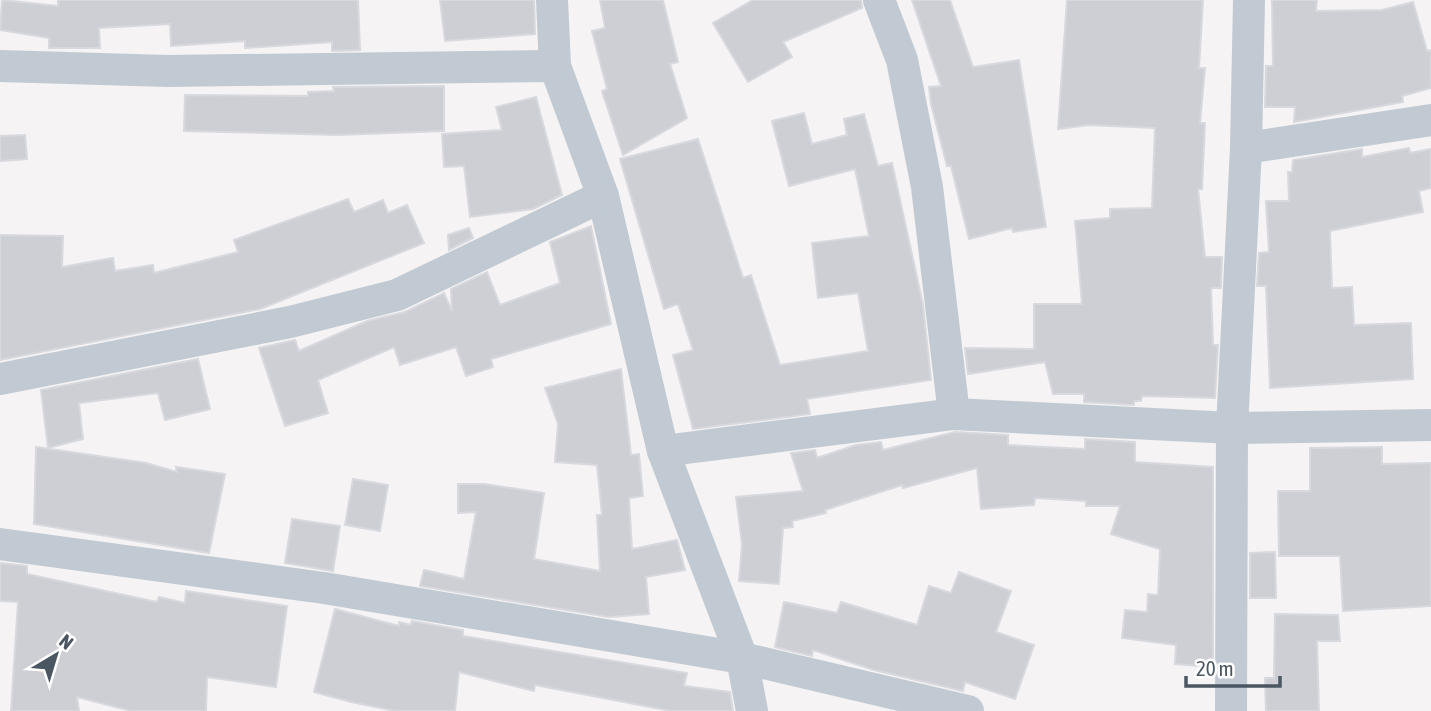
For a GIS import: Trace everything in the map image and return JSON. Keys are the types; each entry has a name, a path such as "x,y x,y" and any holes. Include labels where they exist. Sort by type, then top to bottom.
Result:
{"street":[{"path":"551,0 555,66 603,196 663,451 742,658 752,711"},
{"path":"879,0 902,60 927,187 954,414"},
{"path":"1231,711 1232,428 1246,148 1249,0"},
{"path":"0,66 168,71 555,66"},
{"path":"1246,148 1431,120"},
{"path":"0,379 290,322 397,295 603,196"},
{"path":"663,451 954,414 1232,428 1431,425"},
{"path":"0,544 324,588 742,658 968,711"}],"building":[{"path":"2,0 58,6 58,0 358,0 360,50 332,51 332,42 245,48 245,41 171,46 170,24 99,28 100,48 49,48 49,38 0,30"},
{"path":"440,0 534,0 535,34 445,41"},
{"path":"600,0 663,0 678,62 670,64 687,118 623,155 602,91 607,89 592,31 605,28"},
{"path":"753,0 861,0 862,8 783,42 792,57 748,82 713,23"},
{"path":"912,0 950,0 973,67 1019,60 1046,227 1013,232 1012,228 969,239 951,166 947,166 931,104 929,87 941,86"},
{"path":"1067,0 1203,0 1199,68 1205,68 1200,123 1205,123 1202,189 1198,189 1205,257 1222,257 1221,288 1211,288 1213,345 1218,345 1215,398 1142,396 1141,401 1134,401 1134,405 1084,402 1084,394 1053,394 1045,362 968,374 965,348 1034,349 1034,304 1082,304 1075,221 1110,218 1110,209 1152,208 1155,128 1089,125 1058,129"},
{"path":"1272,0 1317,0 1316,11 1382,10 1413,2 1427,51 1431,50 1431,88 1402,96 1403,102 1294,122 1295,107 1265,107 1266,66 1273,66"},
{"path":"444,86 444,131 338,135 184,131 185,95 308,96 308,92 334,91 333,87"},
{"path":"536,97 562,195 533,209 470,217 464,166 444,167 442,134 502,130 496,107"},
{"path":"804,113 812,144 847,135 844,119 864,114 878,166 892,163 923,305 931,380 807,399 810,414 693,429 673,355 693,350 678,304 664,309 620,159 698,139 743,278 751,275 780,365 868,351 858,293 818,298 812,243 869,236 855,169 789,186 772,121"},
{"path":"25,135 27,159 0,161 0,136"},
{"path":"1409,148 1410,153 1431,149 1431,188 1419,191 1423,212 1330,231 1332,288 1352,287 1354,325 1411,323 1413,379 1270,388 1266,286 1257,286 1259,253 1269,252 1266,201 1289,201 1288,172 1292,172 1293,160 1362,149 1362,157"},
{"path":"348,199 354,212 383,200 388,213 407,205 424,243 260,309 0,360 0,235 63,236 62,267 113,258 115,271 153,265 154,273 238,252 234,240"},
{"path":"591,226 611,324 491,359 493,367 466,376 456,347 400,365 394,347 318,380 328,413 285,426 259,348 295,340 299,351 367,321 405,312 444,293 452,311 451,289 487,272 500,305 560,283 550,242"},
{"path":"469,228 473,238 449,250 448,235"},
{"path":"198,359 210,409 165,420 158,393 79,403 83,439 48,448 41,390"},
{"path":"621,369 631,455 639,454 643,496 629,498 632,549 677,540 685,570 646,577 649,614 609,617 420,586 424,570 464,579 476,512 458,513 458,484 484,484 544,493 534,559 600,571 597,515 602,515 597,465 555,462 558,424 545,388"},
{"path":"955,432 1008,435 1008,445 1085,449 1085,439 1135,442 1135,462 1213,467 1213,667 1175,664 1176,645 1122,638 1125,610 1147,612 1148,594 1158,595 1160,549 1111,534 1120,506 1086,506 1086,501 1035,498 1034,505 981,509 977,468 903,488 902,485 825,510 826,513 792,521 793,527 783,528 779,584 739,581 742,544 736,497 803,491 791,453 815,450 817,458 856,445 881,442 883,450"},
{"path":"36,447 146,463 177,472 176,467 225,474 209,553 34,524"},
{"path":"1382,447 1382,464 1431,463 1431,606 1343,611 1340,556 1279,556 1278,491 1310,491 1310,448"},
{"path":"353,479 388,485 380,531 345,525"},
{"path":"292,519 340,526 333,571 285,563"},
{"path":"1275,552 1276,598 1250,598 1250,553"},
{"path":"0,563 27,566 27,574 157,602 159,597 185,603 186,591 287,606 276,687 207,677 206,711 131,711 77,697 79,711 11,711 18,602 0,601"},
{"path":"959,572 1011,591 996,632 1034,645 1015,699 965,682 963,691 874,670 813,650 812,656 775,647 784,602 837,613 841,602 917,625 929,586 951,593"},
{"path":"335,609 399,626 399,622 411,625 412,621 463,630 463,636 687,673 684,686 730,692 733,711 671,711 535,685 534,691 459,672 455,711 395,711 351,702 314,692"},
{"path":"1275,614 1338,615 1340,641 1317,641 1319,711 1266,711 1265,678 1274,678"}]}
